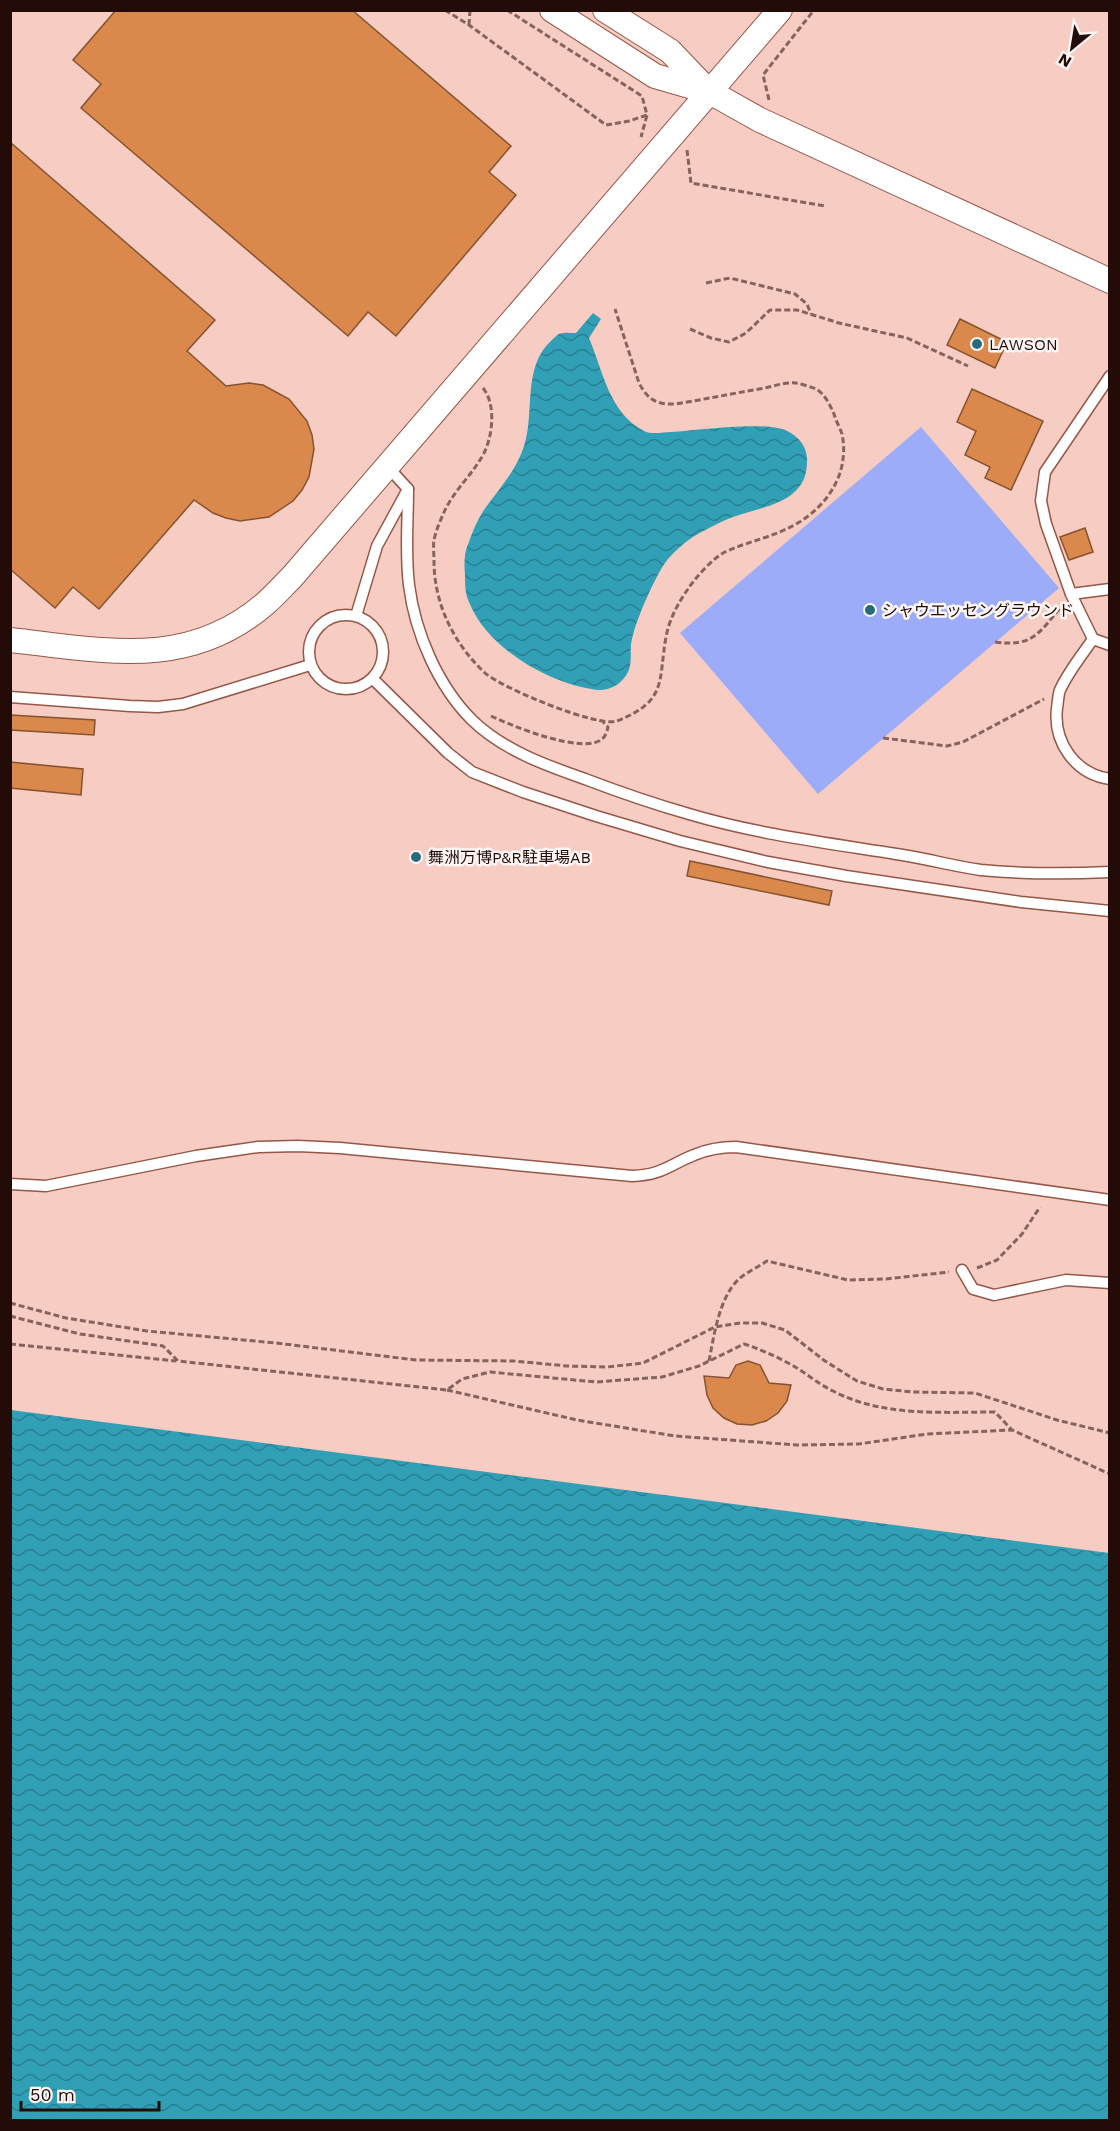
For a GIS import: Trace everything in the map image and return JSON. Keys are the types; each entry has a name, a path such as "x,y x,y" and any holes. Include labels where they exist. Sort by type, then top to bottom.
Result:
{"street":[{"path":"552,10 655,76 710,92 760,120 1110,280"},
{"path":"605,10 670,51 710,92"},
{"path":"10,640 122,652 164,651 195,643 220,633 266,603 292,577 780,10"}],"lane":[{"path":"1110,376 1045,472 1041,501 1046,524 1071,594 1093,639 1110,645"},
{"path":"387,466 408,489 409,585 414,610 436,670 449,693 472,720 497,741 544,764 691,815 791,838 900,854 981,870 1080,874 1110,872"},
{"path":"356,616 376,546 408,489"},
{"path":"1071,594 1110,589"},
{"path":"344,614 356,616 375,628 381,637 383,659 379,670 373,679 362,686 338,689 326,684 310,665 309,641 322,622 333,616 344,614"},
{"path":"1093,639 1059,691 1057,731 1063,746 1073,760 1099,777 1110,778"},
{"path":"10,697 158,706 193,701 310,665"},
{"path":"373,679 448,753 472,772 596,816 680,841 768,862 1021,902 1110,911"},
{"path":"10,1184 55,1185 196,1156 258,1147 340,1148 638,1176 656,1173 706,1150 736,1147 1110,1200"},
{"path":"962,1270 973,1289 994,1295 1066,1280 1110,1283"}],"path":[{"path":"445,10 606,125 647,115"},
{"path":"469,25 470,10"},
{"path":"507,10 642,96 647,115 640,142"},
{"path":"769,101 762,75 814,10"},
{"path":"687,150 691,183 825,206"},
{"path":"706,283 730,278 795,294 807,304 811,314"},
{"path":"479,384 488,394 491,404 491,427 484,452 457,488 445,510 434,540 434,572 439,600 450,627 466,653 488,675 530,698 602,721 615,722 641,709 656,694 661,682 666,636 672,616 697,577 722,553 787,530 813,513 826,500 838,482 842,459 842,434 829,402 818,390 794,383 676,404 662,405 651,401 639,382 615,309"},
{"path":"690,329 711,338 729,342 746,333 770,310 797,310 839,323 907,338 968,366"},
{"path":"995,642 1014,645 1029,641 1040,632 1071,594"},
{"path":"883,738 947,746 963,742 1059,691"},
{"path":"472,720 478,716 489,716 536,735 575,743 597,742 603,739 607,734 608,726 602,721"},
{"path":"709,1361 715,1327 723,1304 738,1279 767,1261 848,1280 886,1279 975,1268 997,1260 1022,1234 1040,1207"},
{"path":"10,1303 66,1318 147,1331 276,1343 416,1360 514,1361 567,1366 607,1367 643,1363 715,1327 740,1323 762,1323 785,1330 825,1361 857,1381 883,1389 975,1393 1057,1420 1110,1432"},
{"path":"10,1316 80,1334 163,1346 178,1361"},
{"path":"10,1344 447,1390 577,1420 675,1436 797,1445 859,1444 927,1434 1012,1430"},
{"path":"447,1390 462,1379 490,1372 596,1382 662,1377 709,1361 744,1344 761,1349 791,1364 833,1391 872,1407 902,1411 995,1412 1012,1430 1110,1474"}],"shaded area":[{"name":"シャウエッセングラウンド","path":"921,427 1059,588 818,794 680,633"}],"water":[{"path":"593,313 601,319 589,338 615,402 632,423 644,431 654,433 743,426 782,429 801,441 807,456 805,475 793,494 773,505 713,526 690,539 672,555 656,579 637,621 631,643 628,672 619,683 602,690 578,686 540,672 505,648 478,619 469,602 464,567 466,550 476,524 513,470 524,446 533,377 542,352 558,334 576,333"},
{"path":"11,1410 1109,1553 1109,2120 11,2120"}],"building":[{"path":"116,10 352,10 511,146 489,172 516,195 396,336 368,312 348,336 81,108 101,84 73,60"},
{"path":"10,142 215,320 187,351 226,386 249,383 263,385 289,399 307,421 312,435 314,449 309,477 293,501 269,517 240,521 213,513 194,500 99,609 73,587 55,608 10,569"},
{"name":"LAWSON","path":"960,319 1007,342 995,368 947,345"},
{"path":"972,389 1043,421 1011,490 985,478 990,467 965,455 976,431 957,422"},
{"path":"1085,528 1093,552 1069,560 1060,537"},
{"path":"10,715 95,720 94,735 10,730"},
{"path":"10,762 83,769 81,795 10,788"},
{"path":"690,861 832,891 829,905 687,876"},
{"path":"748,1361 760,1365 769,1383 791,1385 787,1401 778,1413 766,1421 752,1425 737,1424 724,1418 713,1408 707,1395 704,1376 729,1378 736,1365"}],"place":[{"name":"LAWSON","path":"977,344"},
{"name":"シャウエッセングラウンド","path":"870,610"},
{"name":"舞洲万博P&R駐車場AB","path":"416,857"}]}
